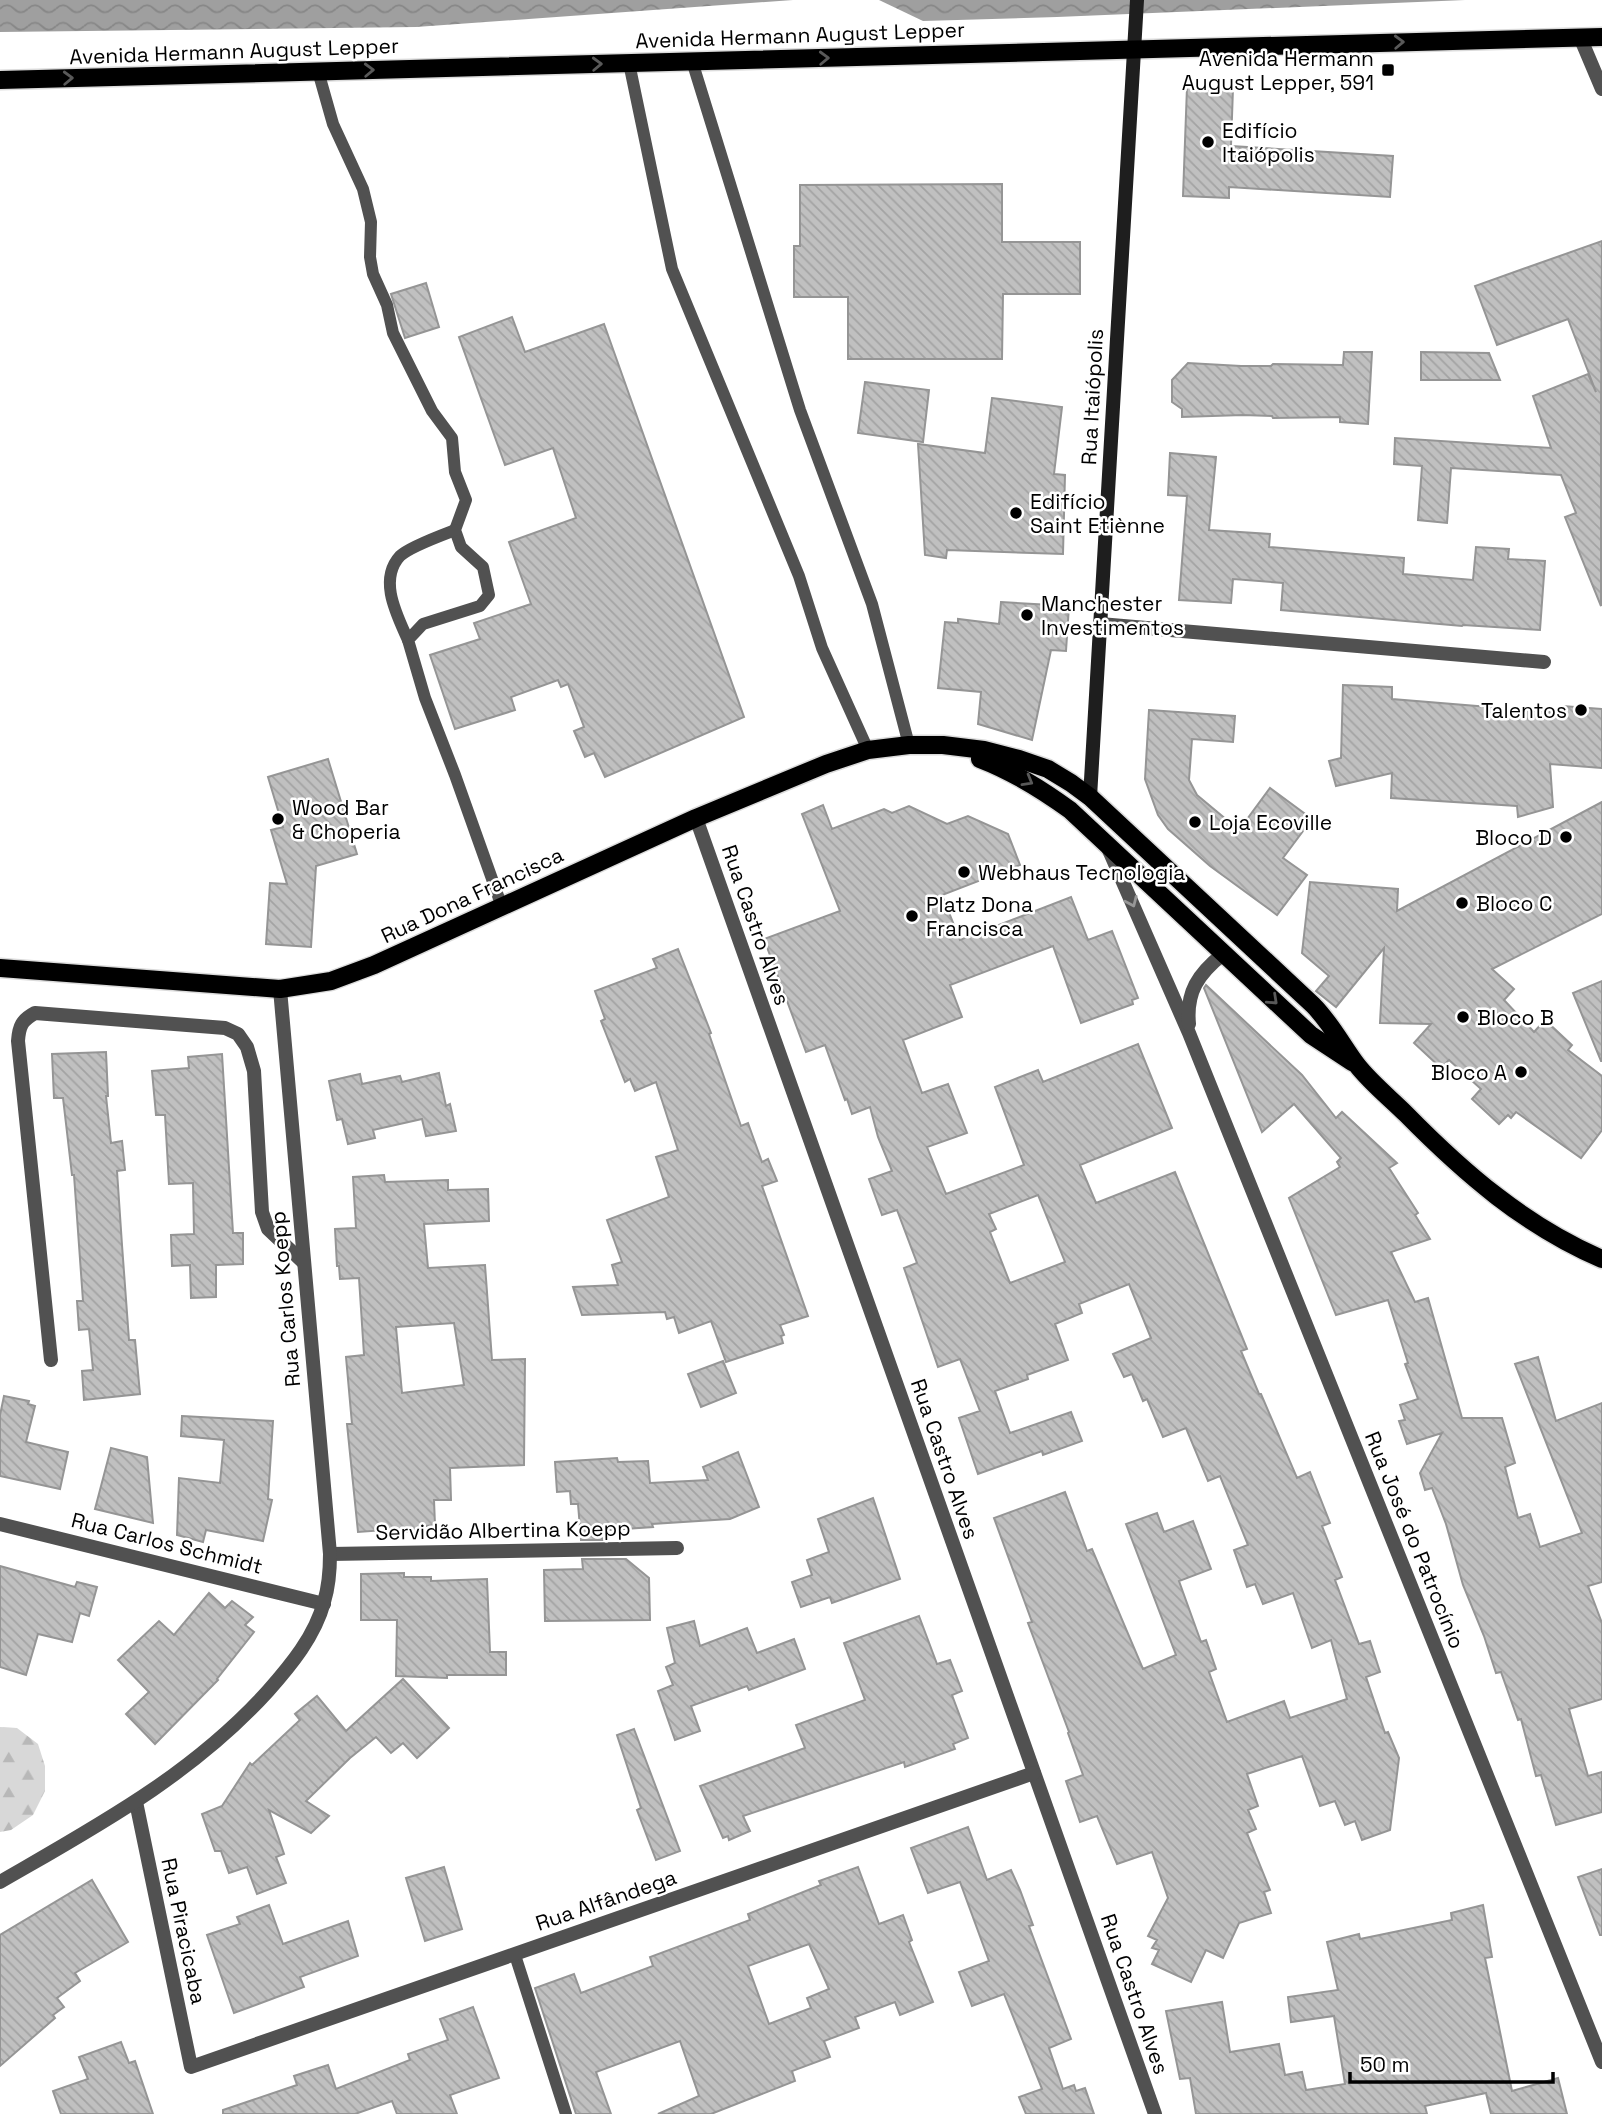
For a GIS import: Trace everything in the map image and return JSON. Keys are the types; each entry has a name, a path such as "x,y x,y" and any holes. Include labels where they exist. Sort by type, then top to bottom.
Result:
{"main road":[{"name":"Rua Itaiópolis","path":"1090,797 1137,0"},
{"name":"Avenida Hermann August Lepper","path":"0,80 1602,37"},
{"name":"Rua Dona Francisca","path":"0,968 280,989 331,981 696,818 826,764 868,750 909,745 943,745 984,750 1048,769 1090,797 1326,1018 1358,1066 1468,1174 1503,1203 1561,1240 1602,1259"},
{"name":"Rua Dona Francisca","path":"943,745 1010,771 1070,810 1311,1035 1358,1066"},
{"path":"1090,797 1104,840"},
{"path":"1223,954 1240,938"}],"street":[{"path":"1580,37 1602,89"},
{"path":"1100,624 1544,662"},
{"name":"Rua Castro Alves","path":"696,818 1155,2114"},
{"name":"Rua José do Patrocínio","path":"1104,840 1189,1033 1602,2062"},
{"name":"Rua José do Patrocínio","path":"1189,1033 1188,1010 1193,988 1205,968 1223,954"},
{"name":"Rua Carlos Koepp","path":"0,1882 136,1802 232,1729 291,1665 310,1635 324,1604 330,1575 330,1554 280,989"},
{"path":"51,1360 18,1041 19,1028 24,1019 35,1013 225,1028 238,1034 247,1048 254,1071 262,1212 268,1229 303,1262"},
{"name":"Rua Carlos Schmidt","path":"0,1524 324,1604"},
{"name":"Servidão Albertina Koepp","path":"330,1554 677,1548"},
{"name":"Rua Alfândega","path":"191,2067 1034,1773"},
{"name":"Rua Piracicaba","path":"136,1802 191,2067"}],"lane":[{"path":"692,61 800,410 872,604 909,745"},
{"path":"629,63 673,269 799,576 822,648 868,750"},
{"path":"318,71 333,124 363,189 371,222 370,257 373,274 387,305 393,333 432,411 452,438 455,472 466,499 455,530 461,547 483,567 489,595 480,606 423,624 408,640"},
{"path":"455,530 401,555 393,569 389,586 425,698 502,906"},
{"path":"515,1955 566,2114"}],"green space":[{"path":"0,1727 17,1728 38,1744 45,1766 45,1791 33,1815 11,1830 0,1832"}],"water":[{"path":"0,0 793,0 416,27 0,32"},
{"path":"879,0 1465,0 923,21"}],"building":[{"path":"1187,87 1233,88 1231,146 1393,156 1390,197 1229,187 1229,198 1183,196"},
{"path":"1002,184 1002,242 1080,242 1080,294 1003,294 1002,359 848,359 848,297 794,297 794,246 800,246 800,185"},
{"path":"1602,241 1601,606 1565,517 1576,513 1561,475 1451,468 1447,523 1418,520 1422,466 1394,464 1395,438 1551,448 1533,396 1588,374 1596,392 1568,319 1497,345 1475,286"},
{"path":"426,283 439,327 405,338 391,294"},
{"path":"512,317 525,352 604,324 744,717 605,777 594,753 585,757 574,731 584,727 568,684 561,687 558,680 511,697 515,710 455,729 430,655 480,639 474,623 531,604 509,542 576,518 553,448 505,465 459,337"},
{"path":"1344,352 1372,352 1368,424 1340,422 1340,417 1182,417 1182,409 1172,402 1172,380 1188,363 1241,366 1343,365"},
{"path":"1421,352 1489,353 1500,380 1421,380"},
{"path":"865,382 929,390 923,442 858,433"},
{"path":"992,398 1062,407 1054,474 1065,475 1063,554 947,550 946,558 925,555 918,444 985,453"},
{"path":"1170,453 1216,457 1209,530 1270,534 1269,547 1404,558 1403,574 1473,580 1476,547 1509,549 1508,559 1545,561 1540,630 1281,610 1283,583 1233,579 1231,603 1179,600 1187,496 1168,495"},
{"path":"1001,602 1069,606 1066,651 1051,650 1032,740 978,724 981,692 938,688 945,622 958,623 958,619 999,624"},
{"path":"1343,685 1392,687 1392,699 1562,713 1563,706 1602,709 1602,768 1550,764 1553,807 1518,817 1517,806 1391,798 1392,773 1336,786 1329,761 1341,758"},
{"path":"1149,710 1235,716 1233,742 1192,739 1189,780 1197,795 1239,830 1270,788 1312,819 1283,858 1307,875 1277,915 1210,866 1168,829 1158,815 1145,779"},
{"path":"328,759 357,854 316,866 311,947 266,944 270,883 287,884 271,830 283,827 268,777"},
{"path":"1602,802 1602,914 1492,969 1514,989 1504,1000 1534,1032 1545,1020 1572,1045 1568,1050 1602,1076 1602,1130 1581,1158 1516,1112 1511,1118 1508,1115 1499,1124 1472,1099 1481,1089 1449,1060 1441,1068 1414,1043 1431,1024 1380,1023 1384,948 1336,1007 1316,991 1329,976 1302,953 1310,882 1398,889 1397,911"},
{"path":"823,805 832,829 884,809 892,813 909,806 947,824 968,816 1008,834 1020,865 942,895 960,940 1071,897 1088,940 1112,931 1138,998 1132,1000 1133,1004 1081,1023 1053,946 950,985 962,1017 903,1040 922,1093 948,1084 967,1133 927,1147 946,1194 1024,1165 995,1087 1038,1070 1043,1082 1138,1044 1172,1128 1080,1165 1096,1203 1175,1172 1247,1349 1241,1351 1259,1394 1297,1478 1310,1472 1330,1523 1322,1526 1342,1577 1335,1580 1359,1644 1370,1641 1380,1672 1366,1677 1385,1733 1388,1732 1399,1758 1390,1830 1362,1840 1355,1821 1345,1825 1335,1801 1320,1806 1302,1756 1247,1774 1258,1806 1248,1810 1256,1829 1247,1833 1270,1890 1264,1892 1271,1913 1239,1923 1223,1958 1206,1950 1191,1982 1152,1964 1159,1950 1152,1948 1157,1940 1148,1936 1168,1898 1152,1852 1117,1864 1097,1816 1080,1822 1066,1781 1083,1775 1028,1623 1032,1622 994,1518 1065,1492 1087,1551 1092,1549 1143,1669 1176,1655 1126,1524 1157,1513 1164,1532 1193,1521 1211,1569 1179,1581 1201,1642 1206,1640 1216,1669 1209,1672 1227,1722 1284,1701 1290,1718 1347,1699 1331,1640 1312,1648 1293,1593 1263,1604 1255,1584 1247,1587 1234,1550 1248,1545 1220,1476 1208,1481 1186,1428 1163,1437 1147,1399 1143,1401 1132,1374 1124,1377 1113,1354 1151,1338 1129,1284 1079,1304 1082,1313 1055,1324 1068,1360 1027,1375 1028,1379 995,1391 1010,1433 1071,1412 1082,1441 1043,1455 1042,1451 978,1474 959,1418 980,1411 960,1359 938,1367 904,1268 917,1263 897,1210 882,1215 869,1179 892,1171 878,1137 870,1107 852,1114 825,1045 806,1052 764,939 840,911 802,814","holes":["1038,1195 1065,1262 1010,1283 990,1232 996,1229 989,1214"]},
{"path":"678,949 711,1033 709,1034 741,1126 748,1123 762,1162 768,1159 777,1181 762,1186 808,1316 780,1325 784,1335 781,1336 783,1343 726,1362 711,1321 679,1333 674,1317 667,1319 665,1312 582,1315 573,1287 618,1285 612,1265 622,1262 607,1220 669,1197 656,1157 678,1150 656,1082 635,1091 630,1079 625,1082 601,1021 605,1019 595,991 657,968 653,959"},
{"path":"1602,981 1602,1061 1601,1061 1573,993"},
{"path":"1206,985 1302,1075 1336,1118 1342,1112 1397,1163 1389,1168 1418,1213 1415,1215 1430,1239 1391,1252 1415,1302 1428,1298 1462,1418 1502,1418 1515,1463 1505,1467 1518,1518 1530,1514 1540,1547 1582,1533 1515,1364 1538,1357 1556,1421 1602,1403 1602,1582 1588,1586 1602,1623 1602,1699 1569,1709 1588,1776 1602,1772 1602,1812 1556,1825 1541,1775 1536,1776 1521,1719 1518,1720 1501,1672 1496,1673 1463,1585 1446,1524 1432,1488 1425,1490 1420,1473 1442,1433 1407,1444 1399,1421 1405,1420 1400,1405 1418,1399 1405,1364 1408,1363 1388,1300 1336,1315 1289,1198 1340,1167 1337,1162 1341,1158 1294,1104 1262,1132 1204,988"},
{"path":"106,1052 106,1096 111,1143 122,1141 125,1170 117,1171 129,1340 135,1340 140,1394 84,1400 82,1371 93,1370 89,1329 79,1330 77,1301 83,1301 74,1175 63,1098 54,1098 52,1054"},
{"path":"222,1054 233,1233 243,1233 243,1264 216,1265 216,1297 191,1298 190,1265 172,1266 171,1235 194,1234 193,1183 169,1184 165,1115 156,1115 152,1071 189,1068 188,1057"},
{"path":"439,1073 446,1106 450,1104 456,1131 426,1136 422,1119 373,1130 375,1138 348,1144 342,1119 337,1120 329,1081 360,1074 362,1084 400,1076 402,1082"},
{"path":"384,1175 385,1182 448,1180 448,1190 488,1189 489,1221 424,1224 428,1268 485,1265 492,1360 525,1359 524,1465 450,1468 451,1500 434,1500 435,1525 417,1527 417,1531 385,1534 385,1530 358,1532 347,1424 352,1424 346,1357 364,1355 359,1278 340,1279 335,1229 356,1228 353,1177","holes":["454,1323 464,1385 402,1393 396,1327"]},
{"path":"723,1361 736,1393 701,1407 688,1374"},
{"path":"4,1396 29,1401 28,1404 35,1406 26,1442 68,1452 60,1489 0,1476 0,1415"},
{"path":"182,1416 273,1421 268,1499 272,1500 263,1541 206,1530 203,1542 177,1535 179,1478 220,1483 224,1440 181,1436"},
{"path":"111,1448 147,1457 153,1523 95,1509"},
{"path":"738,1452 759,1507 730,1519 594,1531 604,1540 581,1540 578,1504 571,1504 570,1491 557,1492 555,1462 617,1458 618,1462 648,1461 650,1483 708,1480 703,1467"},
{"path":"873,1498 900,1579 832,1603 830,1597 801,1607 792,1582 812,1575 807,1560 829,1552 818,1519"},
{"path":"582,1559 626,1559 649,1578 650,1620 545,1621 544,1570 583,1569"},
{"path":"0,1566 75,1587 77,1582 97,1587 89,1616 80,1613 72,1642 38,1634 26,1675 0,1667"},
{"path":"404,1573 404,1577 431,1577 431,1581 487,1579 490,1652 506,1652 506,1675 447,1675 447,1678 396,1676 397,1620 361,1620 361,1574"},
{"path":"209,1593 225,1608 232,1601 253,1617 245,1625 254,1632 218,1680 155,1744 126,1714 149,1692 118,1660 159,1621 174,1635"},
{"path":"919,1616 937,1664 950,1660 962,1691 952,1695 968,1738 953,1744 955,1749 905,1767 904,1762 743,1816 750,1831 729,1840 728,1836 723,1838 700,1786 805,1748 796,1725 865,1700 844,1643"},
{"path":"694,1621 700,1646 747,1628 757,1653 794,1639 805,1669 749,1690 747,1686 691,1706 700,1731 675,1740 658,1691 673,1685 666,1667 675,1663 667,1628"},
{"path":"403,1679 449,1728 417,1758 403,1743 391,1753 376,1737 306,1801 329,1816 311,1833 269,1810 284,1854 276,1857 286,1883 257,1894 247,1867 229,1873 221,1851 215,1851 202,1814 222,1806 250,1763 252,1765 300,1720 295,1714 317,1696 346,1731"},
{"path":"634,1729 680,1851 656,1860 637,1810 641,1808 617,1735"},
{"path":"968,1827 987,1880 1011,1870 1020,1890 1033,1925 1029,1926 1071,2039 1049,2048 1063,2089 1074,2085 1076,2091 1085,2088 1094,2114 1026,2114 1019,2097 1042,2089 1004,1994 972,2006 959,1972 989,1961 960,1882 928,1893 911,1848"},
{"path":"444,1867 462,1929 425,1941 406,1878"},
{"path":"858,1867 879,1924 903,1915 912,1940 909,1942 933,2002 900,2015 895,2002 855,2017 859,2028 824,2041 830,2057 792,2071 795,2081 711,2114 658,2114 699,2096 680,2041 596,2072 611,2114 576,2114 535,1988 574,1974 581,1993 653,1966 650,1957 750,1920 748,1914 821,1885 819,1881","holes":["809,1944 829,1989 807,1998 811,2008 769,2024 748,1966"]},
{"path":"1602,1869 1602,1935 1600,1935 1578,1877"},
{"path":"92,1880 128,1942 75,1973 80,1981 57,1998 64,2007 0,2066 0,1935"},
{"path":"269,1905 283,1944 348,1921 358,1956 300,1977 304,1987 234,2013 207,1935 240,1924 237,1917"},
{"path":"1483,1905 1492,1957 1485,1958 1512,2091 1558,2078 1567,2114 1491,2114 1486,2093 1425,2106 1427,2114 1196,2114 1190,2078 1180,2079 1166,2011 1222,2002 1230,2052 1279,2044 1285,2075 1302,2072 1306,2090 1345,2084 1334,2016 1291,2022 1288,1997 1338,1990 1327,1942 1359,1934 1360,1939 1452,1920 1451,1913"},
{"path":"473,2007 499,2078 450,2095 457,2114 397,2114 392,2101 355,2114 223,2114 223,2110 297,2085 294,2076 328,2065 336,2089 410,2060 408,2054 448,2040 440,2019"},
{"path":"121,2042 129,2063 135,2061 153,2114 61,2114 53,2091 88,2079 79,2057"}],"place":[{"name":"Avenida Hermann August Lepper, 591","path":"1388,70"},
{"name":"Edifício Itaiópolis","path":"1208,142"},
{"name":"Edifício Saint Etiènne","path":"1016,513"},
{"name":"Manchester Investimentos","path":"1027,615"},
{"name":"Talentos","path":"1581,710"},
{"name":"Wood Bar & Choperia","path":"278,819"},
{"name":"Loja Ecoville","path":"1195,822"},
{"name":"Bloco D","path":"1566,837"},
{"name":"Webhaus Tecnologia","path":"964,872"},
{"name":"Bloco C","path":"1462,903"},
{"name":"Platz Dona Francisca","path":"912,916"},
{"name":"Bloco B","path":"1463,1017"},
{"name":"Bloco A","path":"1521,1072"}]}
